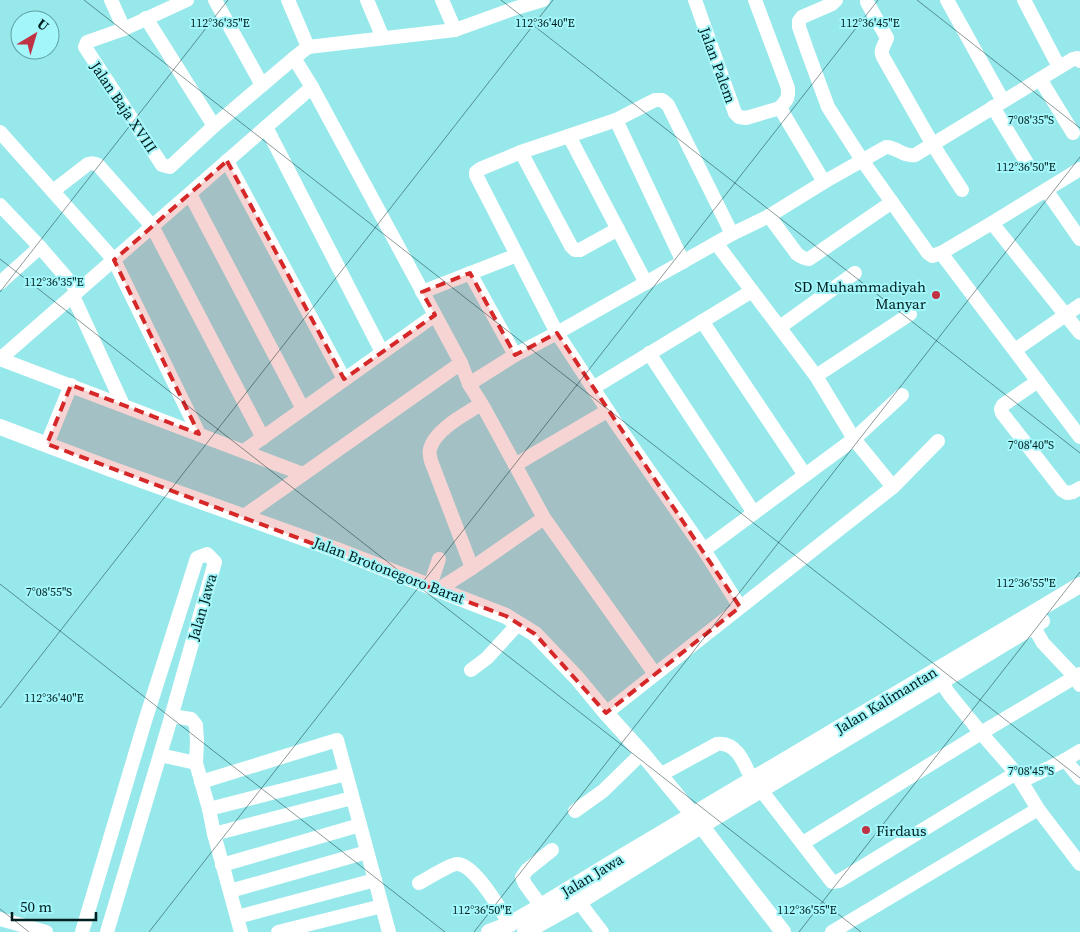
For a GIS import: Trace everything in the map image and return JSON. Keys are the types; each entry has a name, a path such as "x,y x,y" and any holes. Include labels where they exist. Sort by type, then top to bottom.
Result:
{"main road":[{"name":"Jalan Brotonegoro Barat","path":"0,426 434,587 506,616 535,634 577,678 642,753 782,932"},
{"name":"Jalan Kalimantan","path":"865,720 941,682 1030,622 1080,585"},
{"name":"Jalan Kalimantan","path":"697,821 1030,622 1080,598"},
{"name":"Jalan Jawa","path":"524,932 579,902 697,821"},
{"name":"Jalan Jawa","path":"493,932 697,821"}],"street":[{"path":"110,0 124,29 187,0"},
{"path":"215,0 262,85"},
{"path":"288,0 308,47"},
{"path":"367,0 383,38"},
{"path":"442,0 455,30"},
{"path":"146,18 214,126 308,47 455,30 514,4 543,0"},
{"name":"Jalan Palem","path":"695,0 735,113 739,117 746,118 780,108"},
{"path":"755,0 788,88 787,99 780,108 824,182"},
{"path":"836,0 832,4 802,17 799,21 799,27 828,107 862,160 932,256 941,253 992,224 1080,169"},
{"path":"947,0 1027,163"},
{"path":"1024,0 1059,67"},
{"path":"867,2 886,38 881,53 933,145 962,190"},
{"name":"Jalan Baja XVIII","path":"124,29 87,42 86,51 162,165 170,167 214,126"},
{"path":"294,58 312,87 461,363 469,384 544,518 655,674"},
{"path":"469,384 515,355 732,234 769,216 886,147 892,147 906,155 915,156 1059,67 1073,59 1079,59"},
{"path":"1040,79 1073,133"},
{"path":"303,474 0,359 312,87"},
{"path":"732,234 668,105 662,100 655,100 616,120 521,152 476,172 557,333 608,411 704,550 740,607"},
{"path":"616,120 683,262"},
{"path":"266,127 382,352"},
{"path":"0,132 114,260 199,434"},
{"path":"569,136 646,283"},
{"path":"521,152 571,246 575,250 580,250 618,229"},
{"path":"227,161 344,379"},
{"path":"53,191 88,164 93,163 98,165 152,226 263,438"},
{"path":"1046,190 1079,236"},
{"path":"190,194 303,409"},
{"path":"769,216 797,254 806,259 892,202"},
{"path":"0,205 40,247 75,293 124,405"},
{"path":"992,224 1080,333"},
{"path":"716,243 816,376 854,439 893,487"},
{"path":"2,278 40,247"},
{"path":"941,253 1080,437"},
{"path":"422,292 517,255"},
{"path":"470,273 515,355"},
{"path":"780,327 855,273"},
{"path":"593,388 752,291"},
{"path":"1015,350 1080,305"},
{"path":"816,376 910,314"},
{"path":"244,451 435,315"},
{"path":"702,321 805,475"},
{"path":"649,354 754,514"},
{"path":"244,516 461,363"},
{"path":"1038,381 1003,405 1002,412 1062,490 1067,493 1080,488"},
{"path":"47,444 71,385"},
{"path":"704,550 854,439 902,395"},
{"path":"472,568 430,461 430,449 444,429 481,404"},
{"path":"515,465 608,411"},
{"path":"606,713 893,487 938,441"},
{"path":"434,587 472,568 544,518"},
{"name":"Jalan Jawa","path":"82,932 145,721 197,558 207,554 214,562 160,755 107,932"},
{"path":"434,587 439,560"},
{"path":"803,843 981,733 1078,679 1043,643 1030,622"},
{"path":"471,670 487,658 518,624"},
{"path":"941,682 1019,777 1038,809 1080,864"},
{"path":"145,721 169,722 191,719 196,725 196,762 241,932"},
{"path":"201,782 337,740 389,932"},
{"path":"660,775 717,744 724,743 730,746 738,752 756,785 832,882 839,881 1019,777 1065,760 1080,751"},
{"path":"576,811 603,791 642,753"},
{"path":"160,755 196,762"},
{"path":"1065,760 1080,778"},
{"path":"209,809 346,774"},
{"path":"214,834 352,798"},
{"path":"832,932 1038,809"},
{"path":"222,865 360,825"},
{"path":"541,906 522,878 527,870 552,850"},
{"path":"230,892 368,852"},
{"path":"419,883 456,864 470,868 510,924"},
{"path":"237,917 375,880"},
{"path":"579,902 602,932"},
{"path":"278,932 382,906"},
{"path":"0,919 46,932"}],"highlighted area":[{"path":"227,161 344,379 435,315 422,292 470,273 515,355 557,333 740,607 606,713 535,634 506,616 47,444 71,385 199,434 114,260"}],"place":[{"name":"SD Muhammadiyah Manyar","path":"936,295"},
{"name":"Firdaus","path":"866,830"}]}
